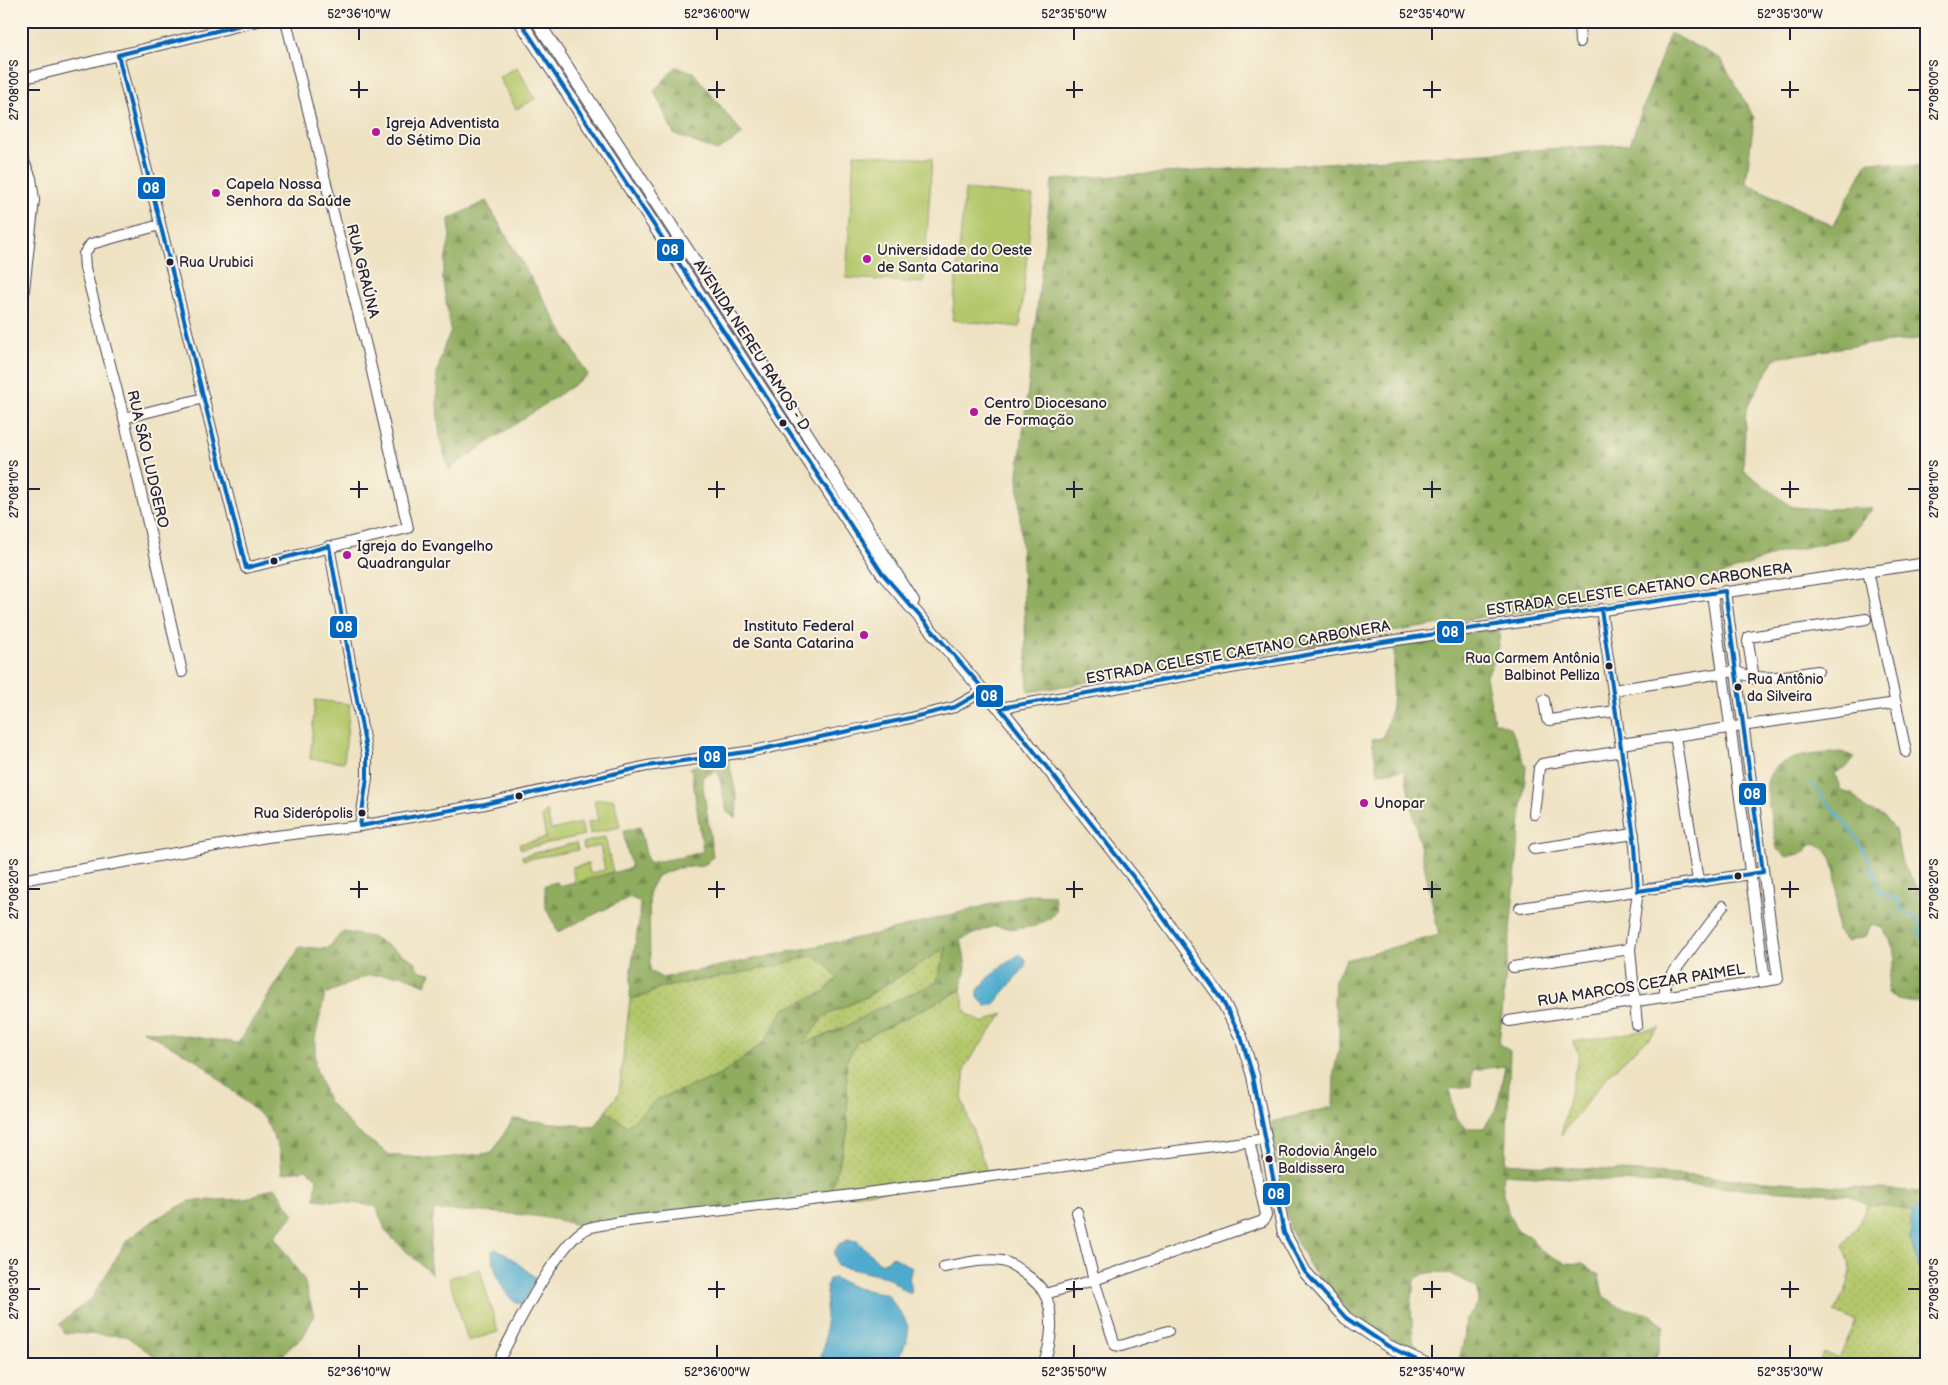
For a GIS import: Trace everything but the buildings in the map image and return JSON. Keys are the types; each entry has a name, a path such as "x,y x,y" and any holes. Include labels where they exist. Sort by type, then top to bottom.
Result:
{"street":[{"path":"21,79 258,21"},
{"name":"RUA GRAÚNA","path":"286,21 368,354 408,528 330,546"},
{"name":"AVENIDA NEREU RAMOS - D","path":"520,21 882,573 984,692 1000,708"},
{"name":"AVENIDA NEREU RAMOS - D","path":"537,21 893,566 931,631"},
{"path":"1579,21 1580,42"},
{"path":"118,55 246,568 330,546 367,755 367,778 360,826"},
{"path":"21,155 31,178 34,200 21,316"},
{"name":"RUA SÃO LUDGERO","path":"160,225 90,244 84,254 85,268 124,418 182,672"},
{"path":"689,278 700,270"},
{"path":"124,418 204,398"},
{"name":"ESTRADA CELESTE CAETANO CARBONERA","path":"1000,708 1339,649 1601,609 1927,563"},
{"path":"1868,570 1906,752"},
{"path":"1520,908 1763,872 1725,591"},
{"path":"1712,593 1765,981"},
{"path":"1601,609 1634,834 1638,891 1630,949 1637,1025"},
{"path":"1754,679 1749,637 1866,620"},
{"path":"1613,690 1735,671 1754,679 1818,671"},
{"path":"21,880 267,837 360,826 486,804 647,766 753,751 901,720 954,708 984,692"},
{"path":"1544,700 1547,719 1549,720 1616,711"},
{"path":"1534,814 1539,768 1542,764 1675,736 1896,703"},
{"path":"1000,708 1142,888 1221,998 1241,1037 1253,1076 1284,1233 1305,1272 1346,1318 1388,1346 1426,1364"},
{"path":"1675,736 1698,881"},
{"path":"1534,849 1634,834"},
{"name":"RUA MARCOS CEZAR PAIMEL","path":"1509,1021 1778,979 1763,872"},
{"path":"1665,997 1665,984 1723,906"},
{"path":"1513,967 1630,949"},
{"path":"497,1364 540,1286 572,1239 586,1229 620,1222 829,1198 1266,1139"},
{"path":"1045,1294 1094,1280 1263,1222 1266,1215 1249,1141"},
{"path":"1077,1212 1094,1280 1115,1345 1121,1346 1168,1331"},
{"path":"944,1266 986,1260 1004,1262 1020,1270 1037,1283 1045,1294 1052,1328 1050,1348 1043,1364"}],"green space":[{"path":"1670,33 1721,59 1754,118 1746,183 1833,226 1868,161 1927,168 1927,338 1853,346 1775,358 1746,409 1743,470 1792,507 1819,509 1873,508 1847,538 1776,554 1708,580 1028,692 1018,475 1052,180 1630,144"},
{"path":"517,67 535,99 516,109 499,77"},
{"path":"676,67 693,72 743,134 717,151 674,134 654,91"},
{"path":"854,154 932,159 924,283 846,278"},
{"path":"965,189 1033,196 1020,327 952,320"},
{"path":"486,201 588,375 449,469 440,440 437,374 444,346 451,332 442,276 450,237 449,219"},
{"path":"1498,629 1500,635 1495,660 1486,677 1494,721 1511,728 1526,767 1499,1044 1510,1051 1506,1163 1924,1192 1927,1198 1927,1225 1918,1208 1912,1211 1887,1206 1867,1205 1849,1195 1504,1174 1502,1183 1508,1212 1516,1229 1530,1237 1541,1251 1566,1263 1583,1264 1599,1275 1603,1296 1618,1306 1652,1315 1665,1326 1654,1364 1458,1364 1464,1339 1466,1319 1478,1304 1477,1288 1462,1279 1438,1272 1421,1275 1414,1280 1411,1307 1414,1352 1406,1349 1350,1313 1311,1268 1290,1229 1271,1122 1333,1107 1334,1072 1339,1048 1339,1029 1334,1002 1335,980 1346,960 1439,935 1404,770 1378,773 1372,739 1383,738 1392,707 1395,643","holes":["1505,1066 1497,1107 1484,1128 1466,1128 1456,1119 1449,1089 1471,1086 1472,1070"]},
{"path":"315,700 350,704 344,762 310,759"},
{"path":"1841,752 1855,757 1846,768 1835,773 1841,791 1854,795 1866,809 1884,816 1895,830 1902,864 1927,901 1927,1004 1898,999 1887,993 1890,973 1896,957 1890,939 1882,928 1871,925 1866,936 1847,942 1837,931 1837,894 1834,866 1829,855 1822,847 1811,844 1803,853 1787,857 1777,849 1767,788 1771,773 1778,766 1797,757"},
{"path":"728,758 737,798 736,818 727,812 718,771 702,777 713,857 704,866 677,868 657,876 649,891 650,971 662,978 885,932 1030,894 1054,895 1056,911 1049,919 1035,926 1016,929 994,926 961,939 966,967 961,990 857,1042 846,1062 848,1130 829,1198 586,1229 571,1223 533,1216 434,1210 429,1256 431,1274 386,1232 376,1206 315,1199 317,1178 306,1169 282,1174 280,1151 265,1119 197,1060 142,1030 238,1043 300,947 327,949 343,932 372,937 416,962 416,966 421,971 431,973 425,985 403,975 369,975 325,994 315,1038 315,1066 328,1101 356,1131 390,1155 432,1159 492,1153 513,1119 595,1127 606,1111 627,1126 658,1099 721,1075 764,1042 784,1010 824,992 837,978 827,965 814,955 772,967 659,988 644,996 630,999 631,970 640,915 640,902 630,897 558,932 546,908 545,885 557,882 559,886 631,868 623,831 640,827 648,863 683,857 703,851 691,767","holes":["947,947 936,983 879,1008 839,1030 803,1044 824,1016 864,998"]},
{"path":"614,799 620,827 590,834 588,822 598,820 594,800"},
{"path":"547,810 551,830 581,823 584,835 521,849 519,844 546,838 542,817"},
{"path":"605,837 613,872 575,883 572,867 588,864 590,873 605,870 600,846 584,849 583,843"},
{"path":"576,843 578,850 523,860 522,856"},
{"path":"947,947 936,983 836,1031 802,1045 824,1016 864,998"},
{"path":"814,955 827,965 837,978 824,992 784,1010 764,1042 721,1075 658,1099 627,1126 606,1111 619,1093 630,999 644,996 659,988 772,967"},
{"path":"961,990 966,1013 983,1023 1004,1013 965,1066 962,1100 989,1177 829,1198 848,1130 846,1062 857,1042"},
{"path":"1660,1028 1611,1072 1561,1135 1579,1053 1572,1042"},
{"path":"275,1187 294,1215 274,1236 304,1280 314,1316 304,1335 284,1353 284,1364 165,1364 126,1336 65,1333 60,1324 92,1298 127,1240 157,1218 190,1201 245,1199"},
{"path":"1867,1205 1887,1206 1912,1211 1910,1239 1922,1276 1927,1284 1927,1328 1921,1343 1927,1364 1819,1364 1823,1353 1839,1358 1856,1321 1834,1312 1849,1280 1849,1264 1843,1245 1857,1227"},
{"path":"480,1269 498,1332 468,1341 449,1278"}],"water":[{"path":"1020,954 1026,961 1025,967 993,1005 986,1006 978,998 978,990 996,970"},
{"path":"1918,1207 1927,1225 1927,1284 1922,1276 1910,1239 1912,1211"},
{"path":"848,1240 857,1241 881,1264 888,1261 892,1256 912,1268 909,1279 912,1291 910,1294 887,1277 837,1266 834,1253 839,1244"},
{"path":"496,1249 505,1253 536,1278 527,1297 521,1304 515,1302 510,1297 500,1282 492,1257 492,1251"},
{"path":"834,1278 856,1288 887,1294 908,1327 906,1341 895,1364 819,1364 825,1343 827,1285 829,1279"}],"waterway":[{"path":"1809,782 1842,819 1861,845 1874,874 1879,891 1897,899 1902,911 1918,919 1921,937 1927,936"}],"transit line":[{"name":"08","path":"257,21 118,55 246,568 329,546 367,755 367,778 360,826 485,804 647,766 753,751 901,720 955,707 983,691"},
{"name":"08","path":"520,21 882,573 1000,708 1142,888 1221,998 1241,1037 1253,1076 1284,1233 1305,1272 1346,1318 1388,1346 1425,1364"},
{"name":"08","path":"1725,591 1763,872 1638,891 1635,845 1601,609 1725,591"},
{"name":"08","path":"1000,708 1376,643 1601,609"}],"place":[{"name":"Igreja Adventista do Sétimo Dia","path":"376,132"},
{"name":"Capela Nossa Senhora da Saúde","path":"216,193"},
{"name":"Universidade do Oeste de Santa Catarina","path":"867,259"},
{"name":"Rua Urubici","path":"170,262"},
{"name":"Centro Diocesano de Formação","path":"974,412"},
{"name":"Igreja do Evangelho Quadrangular","path":"347,555"},
{"name":"Instituto Federal de Santa Catarina","path":"864,635"},
{"name":"Rua Carmem Antônia Balbinot Pelliza","path":"1609,666"},
{"name":"Rua Antônio da Silveira","path":"1738,687"},
{"name":"Unopar","path":"1364,803"},
{"name":"Rua Siderópolis","path":"362,813"},
{"name":"Rodovia Ângelo Baldissera","path":"1269,1159"}]}
